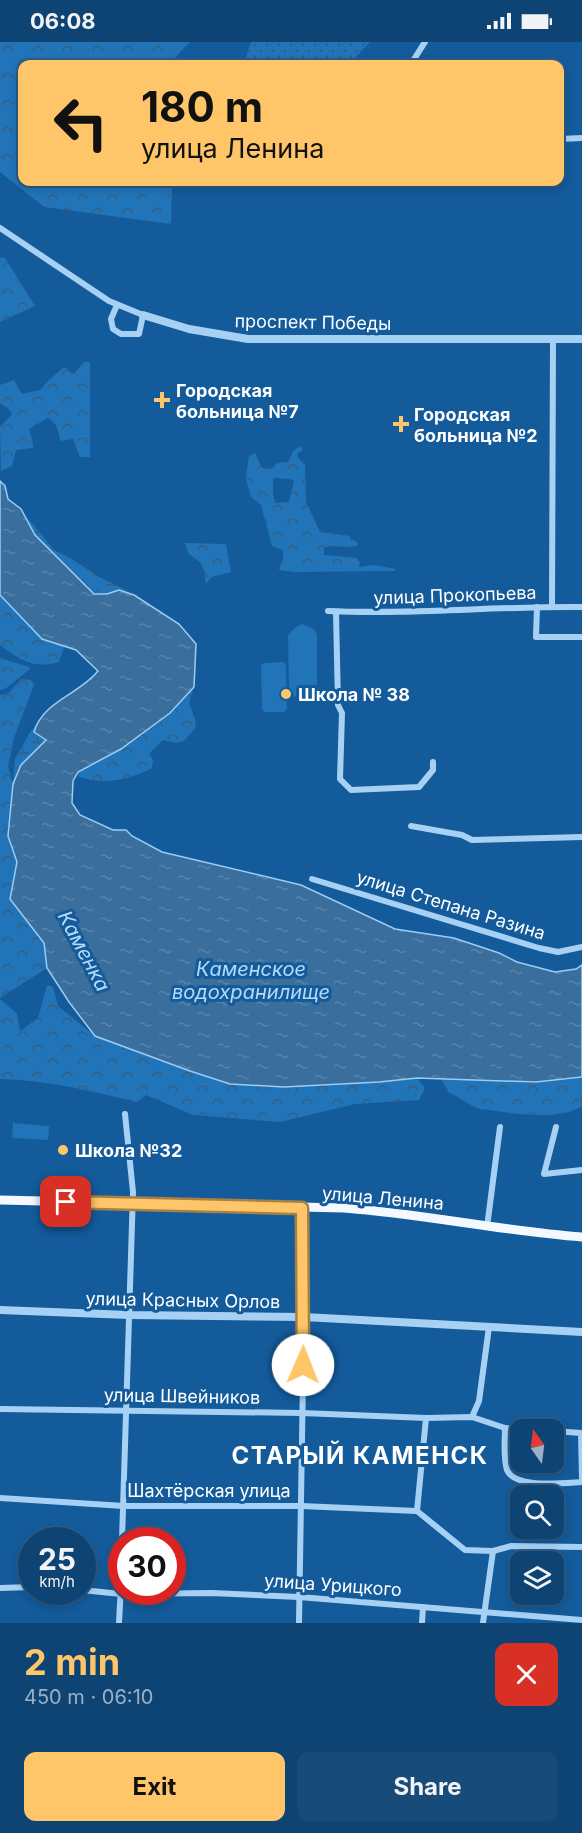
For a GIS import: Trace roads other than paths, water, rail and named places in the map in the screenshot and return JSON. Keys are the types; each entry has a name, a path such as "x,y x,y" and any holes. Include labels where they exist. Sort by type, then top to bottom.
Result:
{"main road":[{"name":"улица Ленина","path":"0,1200 386,1211 487,1227 582,1237"}],"street":[{"path":"414,60 425,42"},
{"path":"564,139 582,138"},
{"name":"проспект Победы","path":"0,228 89,289 117,305 197,331 248,339 582,339"},
{"path":"117,305 111,319 113,329 121,334 139,334 143,315"},
{"path":"552,607 553,339"},
{"path":"537,607 536,638 582,637"},
{"name":"улица Прокопьева","path":"328,611 364,613 582,607"},
{"path":"336,612 338,705 342,713 340,779 351,790 419,787 433,770 432,762"},
{"path":"411,825 472,840 582,837"},
{"name":"улица Степана Разина","path":"312,879 539,948 558,952 582,947"},
{"path":"123,1527 132,1204 125,1114"},
{"path":"487,1227 500,1127"},
{"path":"556,1127 544,1174 582,1170"},
{"path":"299,1623 304,1317 302,1208"},
{"name":"улица Красных Орлов","path":"0,1310 129,1315 304,1317 582,1332"},
{"path":"472,1417 479,1401 489,1327"},
{"name":"улица Швейников","path":"0,1409 472,1417 510,1428"},
{"path":"426,1418 417,1511 465,1550 493,1551 511,1546 582,1547"},
{"path":"505,1428 508,1473 517,1480 543,1484 582,1480 580,1433 564,1432"},
{"name":"Шахтёрская улица","path":"0,1498 124,1506 301,1506 417,1511"},
{"path":"483,1623 493,1551"},
{"path":"0,1588 18,1587"},
{"name":"улица Урицкого","path":"186,1593 299,1597 582,1620"},
{"path":"119,1623 120,1605"},
{"path":"422,1623 423,1607"}],"water":[{"name":"Каменское водохранилище","path":"0,481 5,486 8,499 21,509 35,535 94,594 107,594 119,590 134,595 179,624 196,644 194,687 170,713 121,749 78,772 73,781 72,803 80,815 113,830 126,830 132,836 162,852 301,885 395,929 454,938 499,953 517,962 555,972 576,969 582,965 582,1077 536,1082 417,1078 284,1087 230,1084 95,1036 47,968 44,943 10,899 17,862 8,836 13,784 21,765 46,740 34,732 39,721 53,705 82,686 98,671 76,650 42,639 0,595"}],"place":[{"name":"Городская больница №7","path":"162,400"},
{"name":"Городская больница №2","path":"401,424"},
{"name":"Школа № 38","path":"286,694"},
{"name":"Школа №32","path":"63,1150"}],"district":[{"name":"СТАРЫЙ КАМЕНСК","path":"360,1455"}],"water label":[{"name":"Каменка","path":"84,951"}]}
